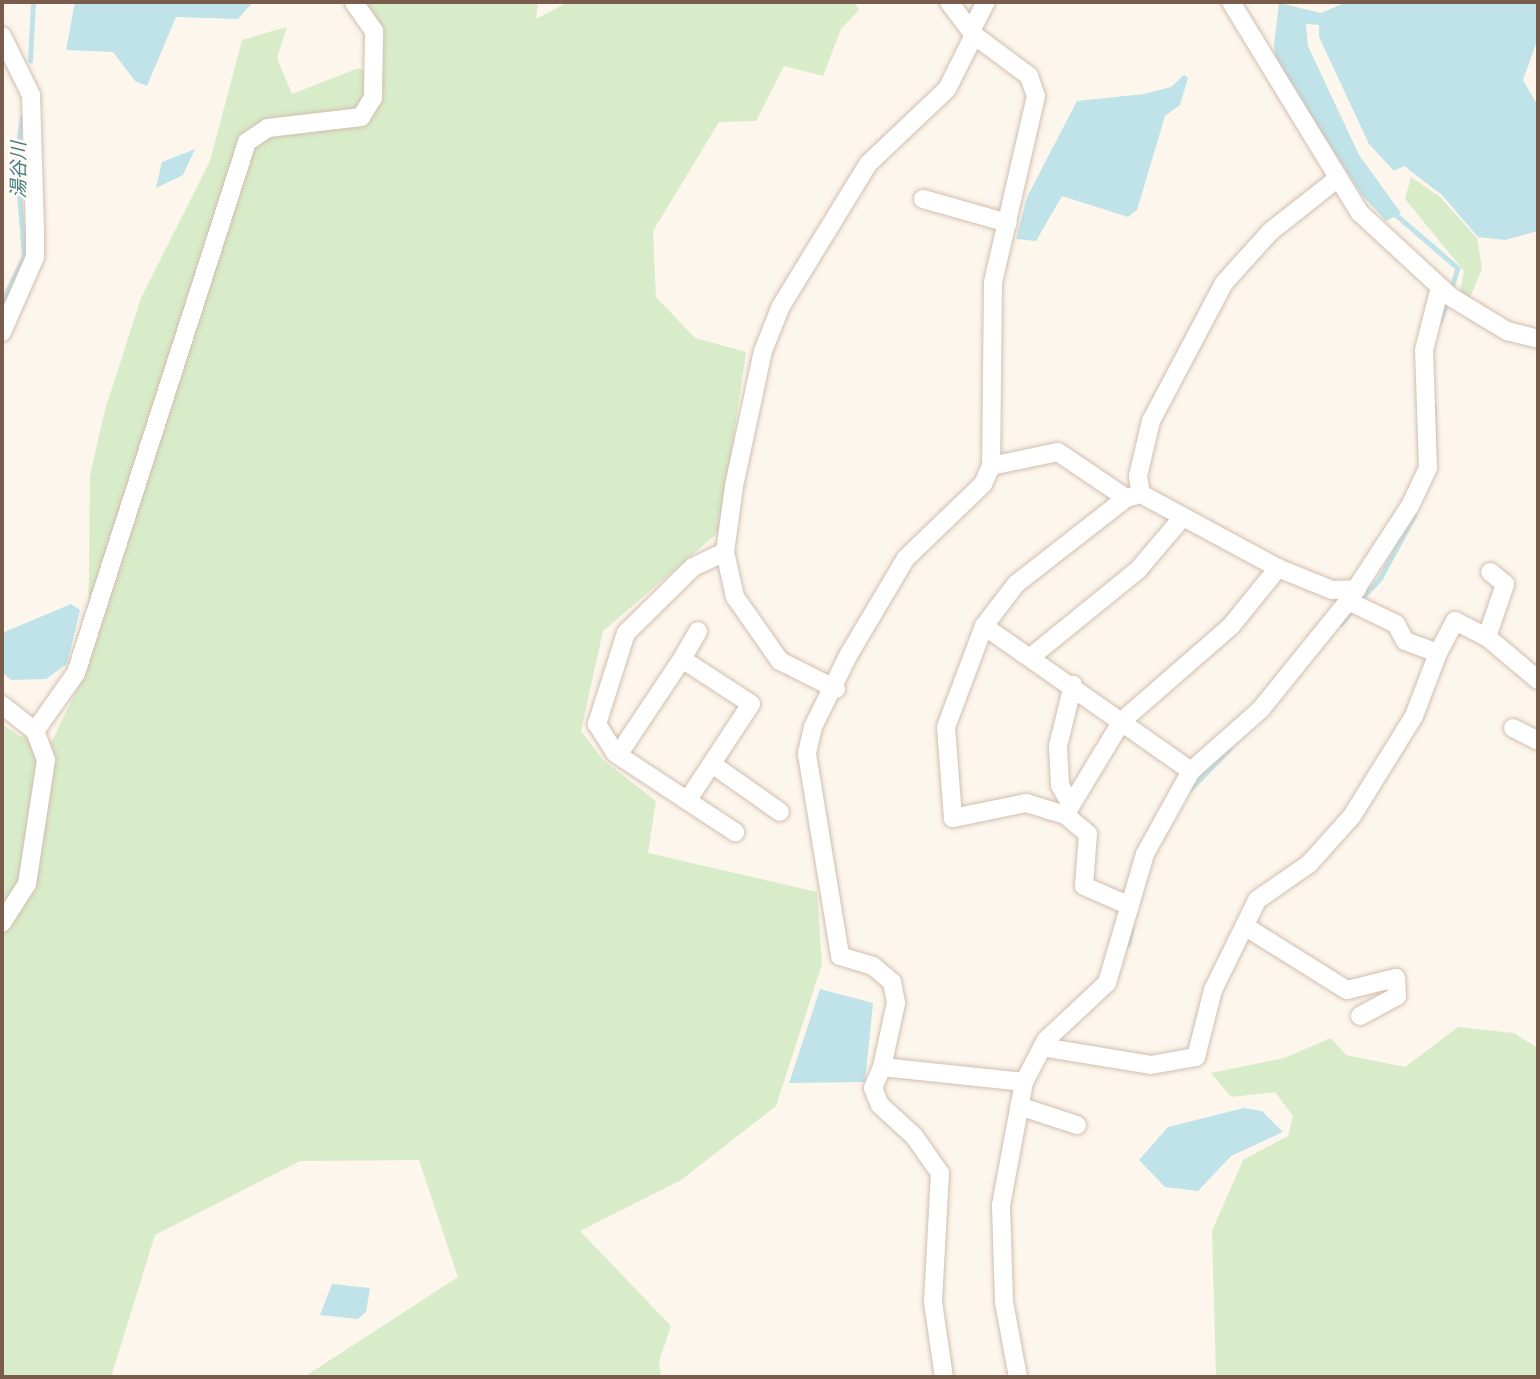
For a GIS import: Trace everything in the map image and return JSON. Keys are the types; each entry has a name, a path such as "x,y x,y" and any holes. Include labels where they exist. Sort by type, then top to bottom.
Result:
{"street":[{"path":"35,731 76,673 247,142 268,128 361,117 373,98 374,32 354,2"},
{"path":"944,1377 933,1302 940,1173 914,1136 880,1105 873,1088 882,1067 896,1003 892,982 873,966 840,956 808,775 808,740 836,689 866,622 906,558 983,484 991,466 993,282 1036,96 1029,76 972,33 949,2"},
{"path":"836,689 780,662 735,597 725,552 763,351 781,306 868,164 947,89 986,2"},
{"path":"1231,2 1337,179 1380,235 1440,287 1507,331 1538,339"},
{"path":"2,36 31,95 36,257 2,332"},
{"path":"1068,810 1027,803 953,818 946,727 984,626 1016,584 1133,496 1151,421 1224,283 1270,232 1337,179"},
{"path":"923,199 1008,223"},
{"path":"1018,1377 1004,1302 1001,1205 1024,1082 1042,1047 1107,983 1159,819 1191,771 1261,709 1353,595 1428,468 1424,350 1440,287"},
{"path":"991,466 1058,452 1133,496 1278,568 1332,590 1353,595 1396,624 1405,640 1438,653"},
{"path":"1032,656 1138,570 1182,518"},
{"path":"725,552 693,567 626,633 597,724 618,755 735,832"},
{"path":"1068,810 1122,722 1231,626 1278,568"},
{"path":"1487,637 1505,584 1490,572"},
{"path":"1042,1047 1151,1065 1196,1058 1213,990 1257,900 1309,864 1376,783 1414,716 1438,653 1455,621 1487,637 1538,680"},
{"path":"984,626 1032,656 1191,771"},
{"path":"618,755 698,631"},
{"path":"682,659 751,704 688,801"},
{"path":"1073,685 1058,746 1060,785 1068,810 1088,834 1084,887 1130,906"},
{"path":"2,705 35,731 46,760 44,797 27,884 2,923"},
{"path":"1513,728 1538,741"},
{"path":"712,764 780,812"},
{"path":"1246,927 1347,990 1396,978 1397,996 1360,1016"},
{"path":"882,1067 1024,1082"},
{"path":"1019,1106 1077,1125"}],"green space":[{"path":"364,2 538,2 536,19 568,2 855,2 859,10 841,29 823,76 784,66 756,121 719,122 653,231 656,297 695,338 746,352 720,531 603,631 581,731 603,760 656,801 648,853 817,892 822,964 776,1106 681,1180 580,1231 671,1326 659,1361 661,1377 304,1377 458,1277 419,1160 300,1161 155,1235 111,1377 2,1377 2,724 19,736 52,741 88,667 90,475 105,410 141,298 210,161 242,40 287,27 277,58 292,94 356,69 383,70 384,29"},
{"path":"1411,177 1440,197 1477,238 1482,269 1469,300 1460,292 1464,271 1405,199"},
{"path":"1458,1027 1514,1033 1538,1048 1538,1377 1216,1377 1212,1231 1243,1160 1288,1136 1293,1116 1275,1092 1231,1097 1211,1073 1284,1058 1331,1038 1346,1055 1405,1067"}],"water":[{"path":"75,2 253,2 238,19 176,17 147,86 135,81 113,52 66,50"},
{"path":"1347,2 1538,2 1538,38 1523,80 1538,106 1538,231 1505,240 1478,237 1442,195 1404,166 1394,171 1369,144 1319,37 1319,25 1306,24 1308,46 1359,155 1401,213 1386,221 1361,194 1276,61 1274,45 1279,3 1321,13"},
{"path":"1184,75 1188,78 1180,105 1165,116 1137,210 1128,217 1062,196 1036,241 1016,239 1027,197 1077,101 1144,94 1171,87"},
{"path":"195,149 183,175 156,188 162,162"},
{"path":"71,604 80,610 67,664 46,679 11,680 2,672 2,633"},
{"path":"820,989 873,1003 865,1082 789,1083"},
{"path":"1244,1108 1262,1111 1283,1132 1231,1156 1198,1191 1165,1187 1139,1160 1168,1127"},
{"path":"332,1284 370,1288 366,1312 358,1319 320,1315"}],"waterway":[{"name":"湯谷川","path":"30,61 33,2"},
{"name":"湯谷川","path":"2,302 24,256 16,158 22,117"},
{"path":"1394,213 1458,268 1451,291"},
{"path":"1440,321 1448,299"},
{"path":"1434,405 1435,462"},
{"path":"1358,602 1380,578 1414,516"},
{"path":"1341,624 1353,609"},
{"path":"1190,789 1230,748"},
{"path":"1128,945 1132,928"}]}
